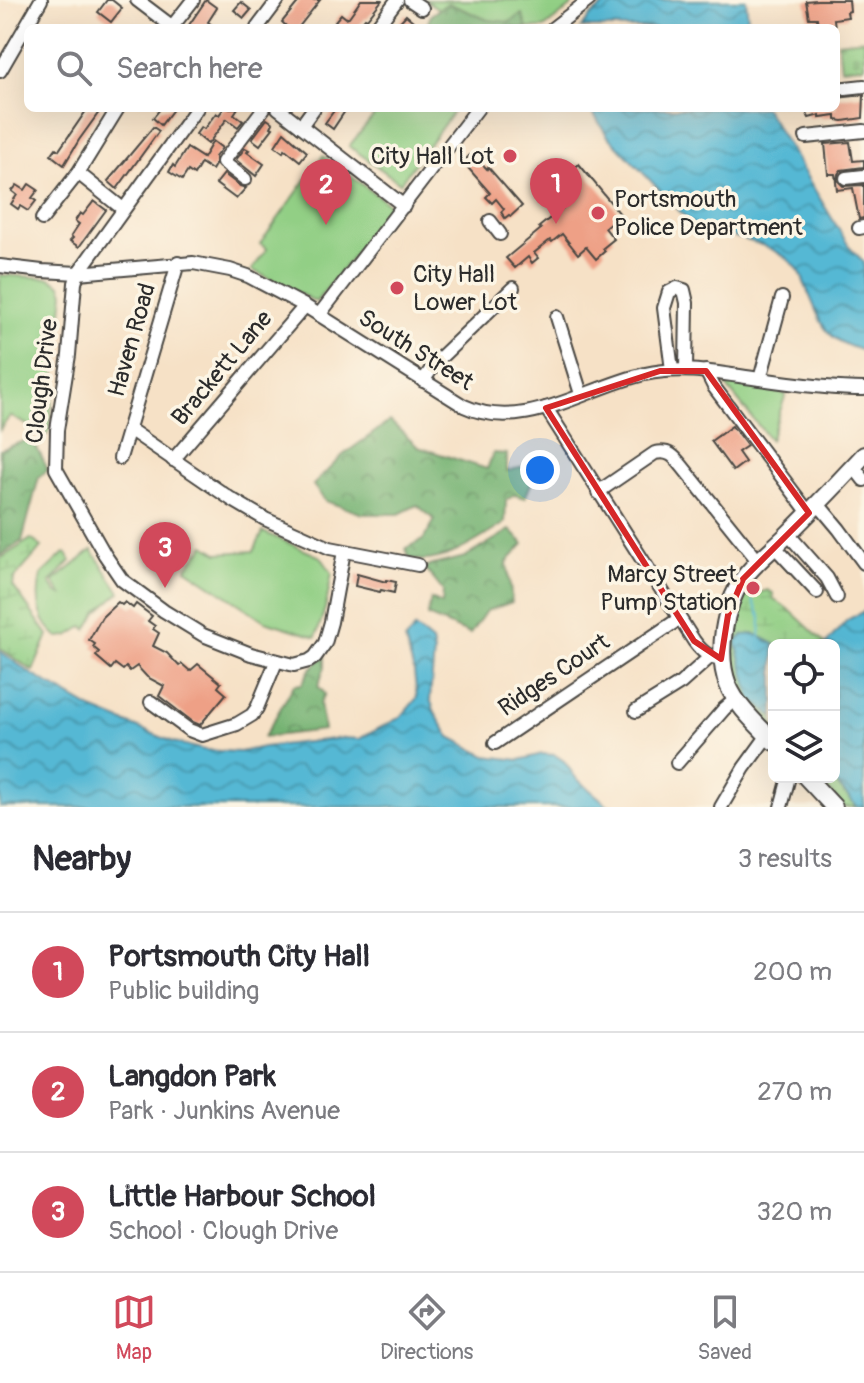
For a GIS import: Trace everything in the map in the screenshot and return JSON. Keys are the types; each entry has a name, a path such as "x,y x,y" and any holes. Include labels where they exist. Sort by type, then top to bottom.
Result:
{"main road":[{"path":"768,736 736,699 716,658 731,603 743,579 759,562 860,467"},
{"path":"812,783 834,807"}],"street":[{"path":"27,24 41,0"},
{"path":"137,0 167,24"},
{"path":"175,24 193,0"},
{"path":"260,24 278,0"},
{"path":"379,24 397,0"},
{"path":"410,0 422,8"},
{"path":"558,24 589,0"},
{"path":"0,71 24,29"},
{"path":"840,89 864,86"},
{"path":"42,219 78,173 116,112"},
{"path":"78,273 194,112"},
{"path":"245,179 223,162 261,112"},
{"path":"283,112 404,206"},
{"path":"301,126 311,112"},
{"path":"319,315 475,112"},
{"path":"806,137 864,131"},
{"path":"78,173 123,209"},
{"path":"846,178 864,176"},
{"path":"490,221 500,234"},
{"name":"South Street","path":"0,266 78,273 178,263 230,270 305,306 464,406 483,414 513,415 546,408 627,378 686,369 864,389"},
{"name":"Haven Road","path":"120,458 178,263"},
{"name":"Clough Drive","path":"78,273 56,444 56,469 122,580 203,635 229,647 294,665 309,661 322,650 331,622 344,551"},
{"path":"423,381 437,361 513,288"},
{"path":"672,370 664,308 669,292 677,288 684,290 687,303 686,369"},
{"path":"760,379 782,298"},
{"name":"Brackett Lane","path":"173,460 305,306"},
{"path":"557,317 581,394"},
{"path":"706,371 714,387 813,509 839,529 864,563"},
{"path":"546,408 679,619 700,649 716,658 636,711"},
{"name":"Haven Road","path":"129,429 265,519 330,548 418,565"},
{"path":"598,492 655,453 669,453 759,562"},
{"path":"788,534 827,578 837,597"},
{"path":"775,547 817,592"},
{"name":"Ridges Court","path":"495,743 679,619"},
{"path":"151,702 196,734 209,734 252,715 276,662"},
{"path":"677,763 736,699"},
{"path":"721,807 744,768 768,742"},
{"path":"781,807 787,783"}],"highlighted area":[{"path":"660,371 706,371 809,513 743,579 728,615 721,659 694,641 546,408"}],"green space":[{"path":"425,0 573,0 571,7 549,24 526,24 522,14 509,22 488,20 448,3 439,9"},
{"path":"448,3 489,20 522,14 526,24 428,24 431,15"},
{"path":"864,39 864,66 841,68 840,42"},
{"path":"377,112 453,112 400,183 349,146"},
{"path":"323,156 393,207 316,302 252,270 267,249 260,244"},
{"path":"0,275 50,278 61,285 64,293 47,435 10,416 0,430"},
{"path":"724,380 786,394 770,440 728,388"},
{"path":"390,421 418,447 487,469 493,453 507,454 507,471 527,466 537,470 525,498 515,495 506,500 505,523 459,550 433,559 409,558 406,548 423,540 435,520 417,505 399,514 363,514 325,501 313,485 343,455"},
{"path":"32,438 48,470 39,477 22,541 0,556 0,450"},
{"path":"510,530 524,544 507,562 512,602 486,611 470,634 427,616 431,599 442,604 443,591 424,567 465,557"},
{"path":"263,532 321,557 332,573 316,637 265,621 186,569 205,545 218,553 254,551"},
{"path":"31,539 42,547 14,579 13,586 48,635 33,671 0,648 0,559"},
{"path":"92,550 120,592 97,612 87,630 84,626 68,636 58,637 46,624 40,609 41,575 64,553 67,554 71,561 50,583 62,595 53,582"},
{"path":"768,590 773,593 773,598 821,639 768,641 755,634 751,699 768,712 768,724 742,694 731,670 729,649 742,598"},
{"path":"325,655 325,667 318,686 325,694 320,703 324,730 264,737 294,685 302,684 310,669"},
{"path":"822,783 836,783 857,807 844,807"}],"water":[{"path":"611,0 746,0 749,24 584,24"},
{"path":"593,112 767,112 850,248 864,262 864,351 839,341 824,327 801,274 790,261 763,245 697,227 607,135"},
{"path":"864,611 864,807 857,807 836,783 840,783 840,639 830,639 847,620"},
{"path":"415,628 432,642 430,699 450,737 486,756 520,760 542,754 555,755 564,761 576,778 609,806 615,807 0,807 0,651 30,673 92,709 173,742 204,750 240,752 343,738 359,739 401,717 417,698 405,640"},
{"path":"755,634 768,641 768,712 751,699 736,642 743,635"}],"building":[{"path":"107,0 122,8 111,22 98,12"},
{"path":"206,0 217,8 208,22 211,24 190,24"},
{"path":"300,0 320,0 301,24 282,22"},
{"path":"361,0 382,0 360,24 339,24 335,21 341,14 349,17"},
{"path":"849,0 850,11 847,12 848,17 834,19 835,24 818,24 817,18 809,18 806,1"},
{"path":"241,2 251,10 244,18 234,10"},
{"path":"406,15 416,24 398,24"},
{"path":"864,95 863,118 843,121 836,120 836,116 820,118 820,115 809,118 807,112 840,112 840,98"},
{"path":"85,112 99,112 64,165 51,155 56,148 59,150"},
{"path":"158,112 171,112 161,125 153,118"},
{"path":"221,112 235,112 243,121 238,127 227,119 208,144 196,134 216,113 219,115"},
{"path":"333,112 344,112 333,129 325,123"},
{"path":"267,119 273,123 273,128 260,145 252,139"},
{"path":"153,127 159,131 117,189 108,181"},
{"path":"284,132 307,152 300,161 285,149 283,152 275,146"},
{"path":"213,141 222,148 215,157 212,170 201,163 194,175 188,171 182,180 169,172 187,148 203,158"},
{"path":"850,142 853,161 864,160 864,167 841,170 837,180 843,186 864,185 864,218 859,219 853,188 837,190 835,174 828,174 825,144"},
{"path":"245,148 264,164 256,176 236,160"},
{"path":"472,153 522,206 511,216 505,218 501,212 504,209 496,199 492,203 486,197 490,193 463,162"},
{"name":"Portsmouth Police Department","path":"579,164 621,215 605,228 614,239 596,259 586,247 578,254 562,234 534,253 538,258 532,263 528,257 515,268 506,258 571,201 555,181"},
{"path":"224,174 246,188 236,199 216,184"},
{"path":"29,184 38,190 32,198 36,201 28,211 20,206 18,209 11,204 17,195 12,191 17,185 25,190"},
{"path":"94,201 106,210 79,247 70,241 79,224 75,221"},
{"path":"732,426 747,446 738,452 745,462 733,471 711,441"},
{"path":"357,574 396,582 394,593 355,586"},
{"path":"118,602 122,605 125,602 133,608 136,604 152,616 148,621 159,633 153,646 190,671 198,664 221,683 218,687 226,694 200,725 159,696 164,686 147,677 137,666 130,671 115,664 111,669 96,656 99,652 89,640 102,617"}],"waterway":[{"path":"753,601 761,618 760,637"}],"place":[{"name":"City Hall Lot","path":"510,156"},
{"name":"Portsmouth Police Department","path":"598,213"},
{"name":"Portsmouth City Hall","path":"556,224"},
{"name":"Langdon Park","path":"326,225"},
{"name":"City Hall Lower Lot","path":"397,288"},
{"name":"Little Harbour School","path":"165,588"},
{"name":"Marcy Street Pump Station","path":"753,588"}]}
